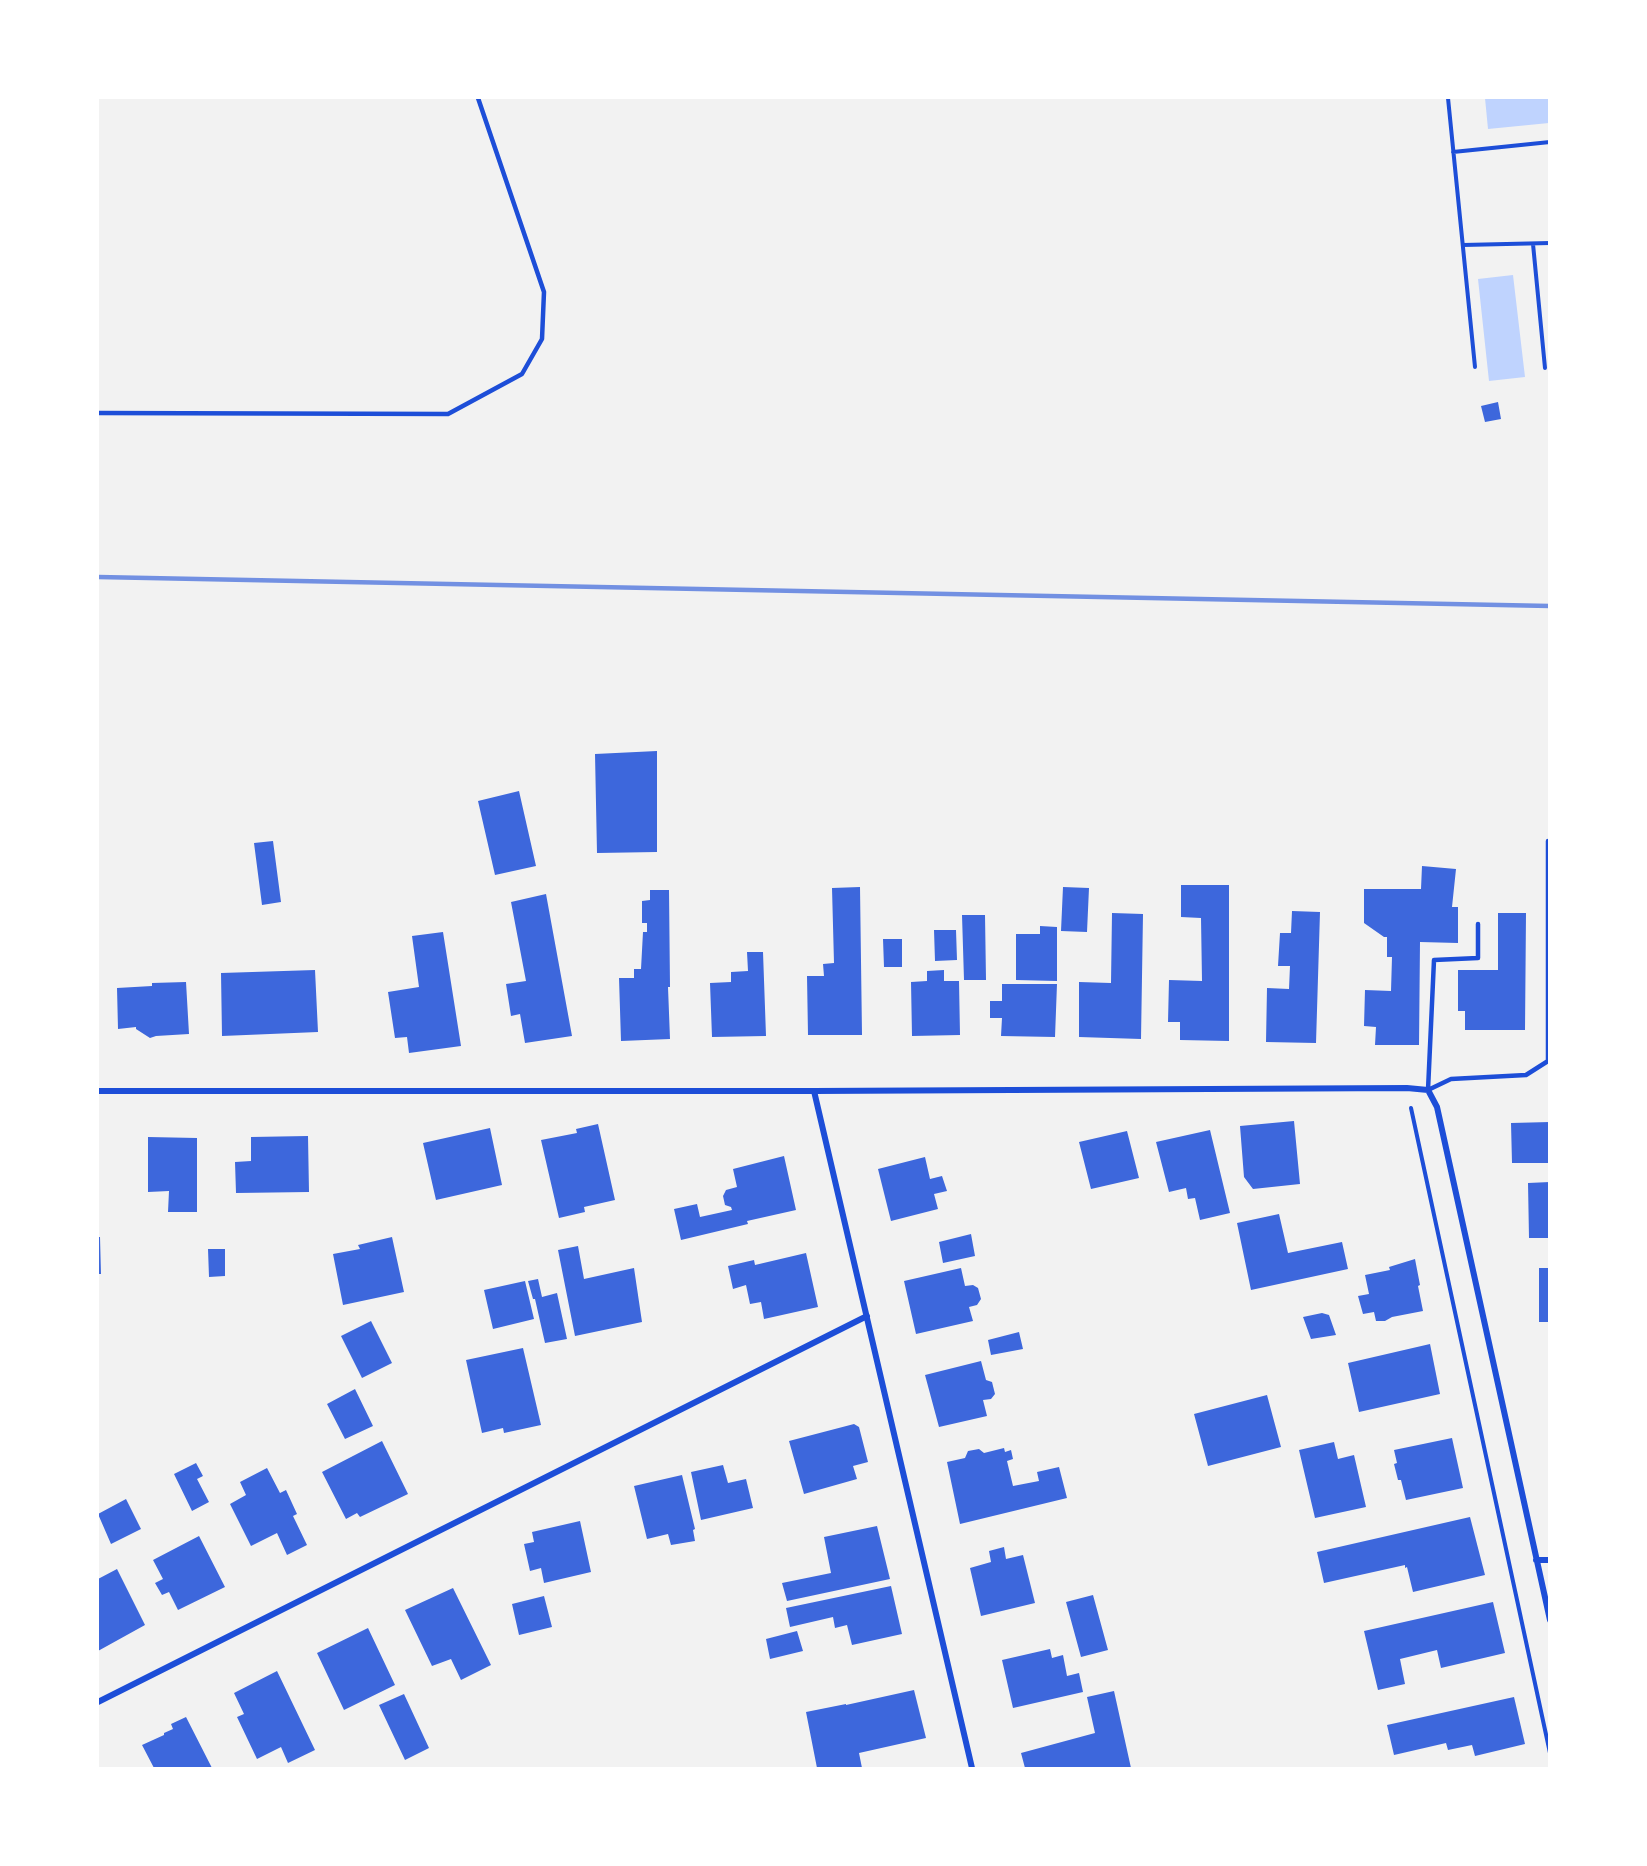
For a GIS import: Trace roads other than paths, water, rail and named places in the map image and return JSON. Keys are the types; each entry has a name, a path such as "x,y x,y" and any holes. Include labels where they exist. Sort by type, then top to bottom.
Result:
{"street":[{"path":"98,1091 1407,1088 1428,1090 1437,1107 1550,1620"},
{"path":"814,1091 972,1768"},
{"path":"98,1702 867,1316"},
{"path":"1536,1560 1550,1560"}],"lane":[{"path":"98,413 448,414 522,374 542,339 544,292 478,98"},
{"path":"1478,924 1478,958 1434,960 1428,1090 1451,1079 1526,1076 1548,1061 1548,841"}],"water":[{"path":"1485,98 1549,98 1549,123 1488,129"},
{"path":"1513,275 1525,377 1489,381 1478,279"}],"railway":[{"path":"98,577 1550,606"}]}
